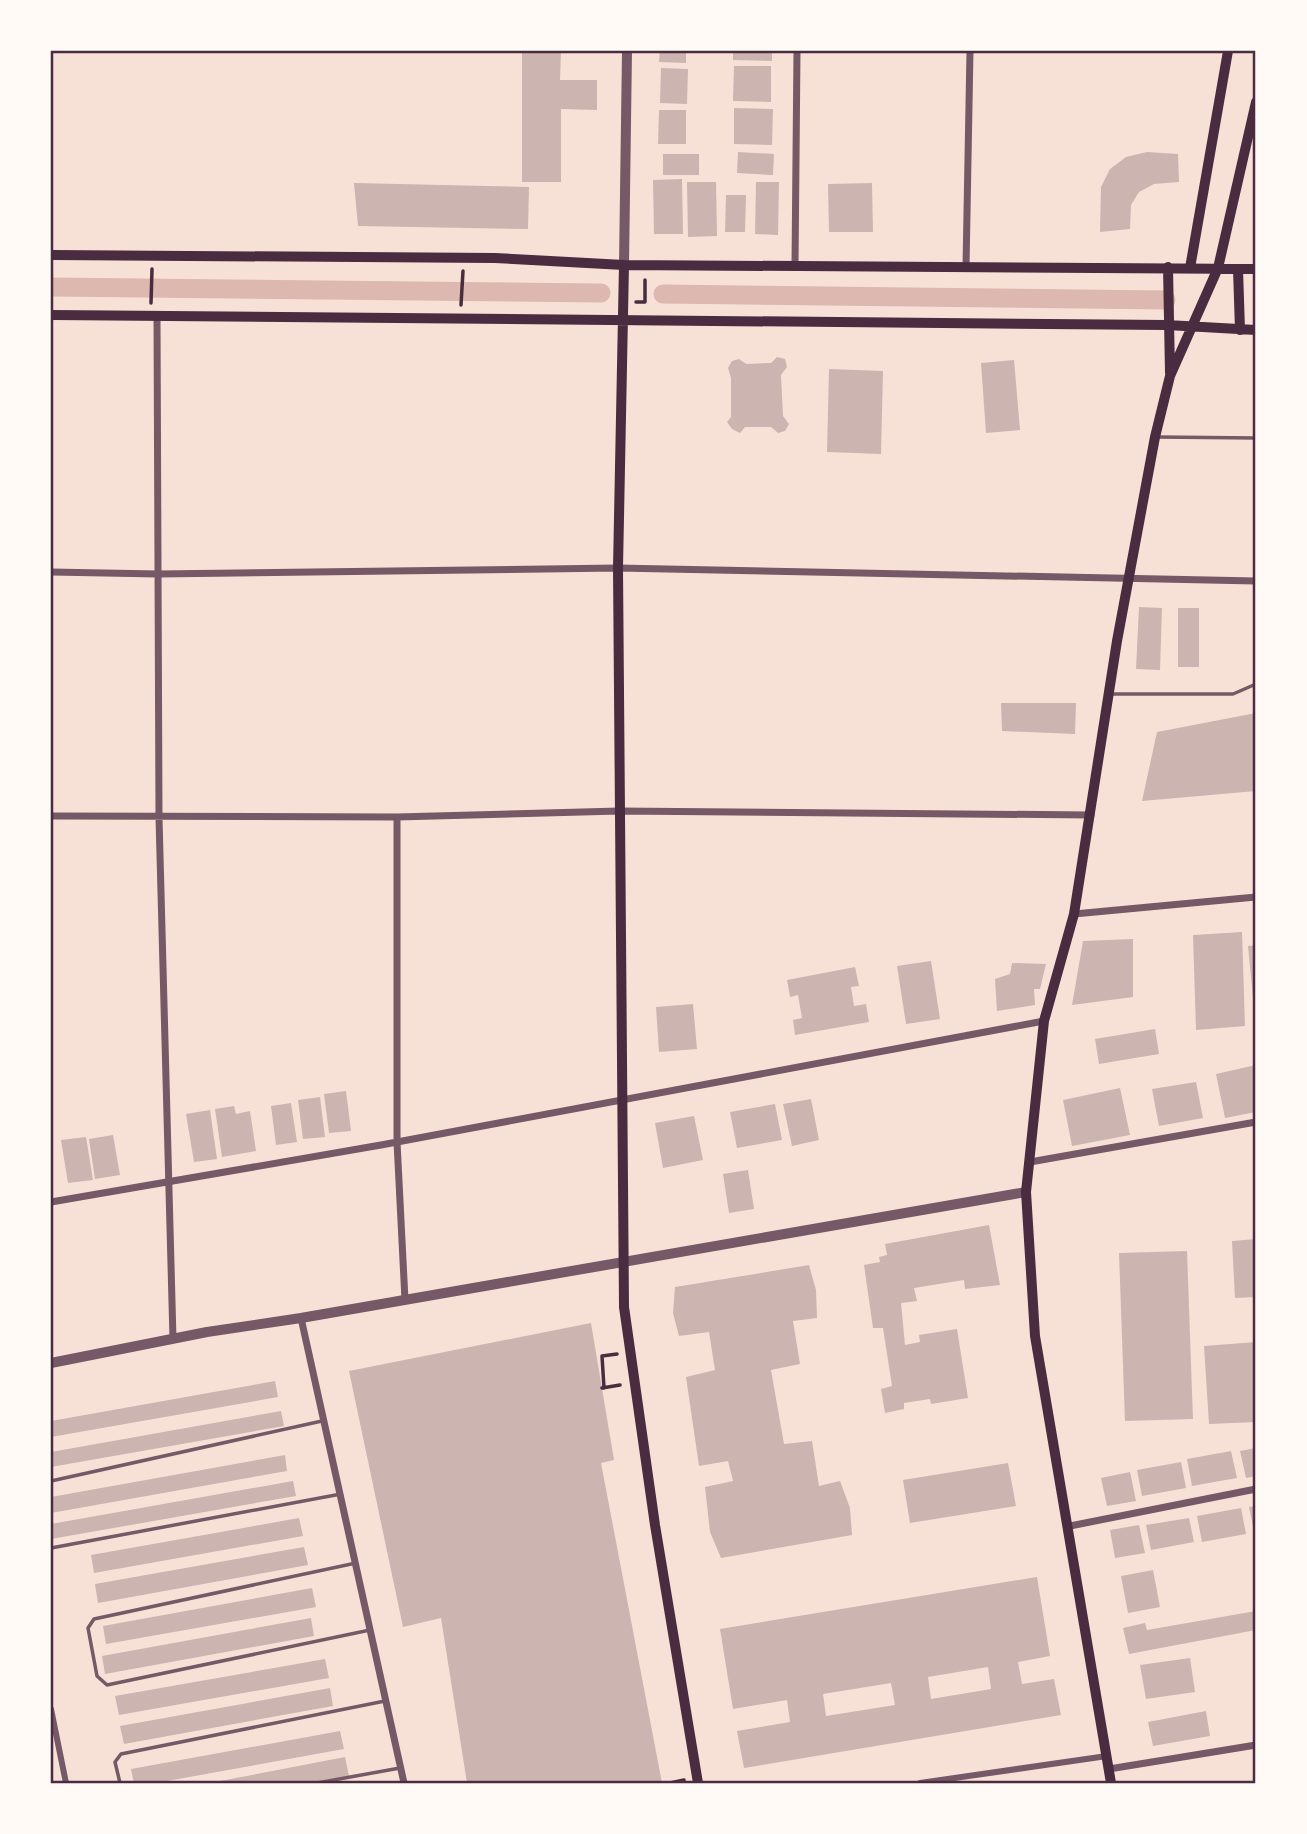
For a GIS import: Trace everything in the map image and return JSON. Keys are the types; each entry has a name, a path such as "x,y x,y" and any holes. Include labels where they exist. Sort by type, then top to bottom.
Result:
{"main road":[{"path":"1190,268 1228,51"},
{"path":"1111,1783 1070,1525 1035,1336 1026,1192 1044,1021 1074,914 1128,580 1155,437 1170,376 1217,268 1256,102"},
{"path":"51,255 495,258 624,271 795,266 1168,267 1217,268 1238,274 1256,269"},
{"path":"1168,267 1170,376"},
{"path":"624,271 618,568 624,1307 633,1383 698,1783"},
{"path":"1238,274 1240,330"},
{"path":"51,315 1167,325 1256,330"}],"street":[{"path":"624,271 627,51"},
{"path":"795,266 797,51"},
{"path":"966,267 970,51"},
{"path":"154,316 159,574 159,818 173,1339"},
{"path":"51,572 159,574 618,568 1256,581"},
{"path":"51,816 397,817 619,811 1091,815"},
{"path":"397,817 397,1142 405,1300"},
{"path":"1074,914 1256,897"},
{"path":"51,1202 397,1142 1044,1021"},
{"path":"1030,1162 1256,1122"},
{"path":"51,1363 173,1339 1026,1192"},
{"path":"301,1318 404,1783"},
{"path":"1070,1525 1256,1489"},
{"path":"51,1709 66,1783"},
{"path":"1109,1769 1256,1745"},
{"path":"920,1783 1107,1756"}],"lane":[{"path":"1155,437 1256,438"},
{"path":"1110,694 1233,694 1256,684"},
{"path":"51,1481 325,1420"},
{"path":"51,1548 341,1493"},
{"path":"356,1563 94,1619 88,1628 97,1676 107,1685 370,1630"},
{"path":"120,1783 115,1762 121,1754 385,1701"},
{"path":"317,1783 400,1768"}],"path":[{"path":"152,269 154,316"},
{"path":"461,307 463,272"},
{"path":"602,1356 603,1388 615,1386"}],"building":[{"path":"522,51 561,51 560,80 597,80 597,110 561,109 561,182 522,182"},
{"path":"660,51 686,51 686,63 659,62"},
{"path":"733,51 772,51 772,61 733,60"},
{"path":"734,66 771,66 771,102 733,101"},
{"path":"661,68 688,69 687,104 660,103"},
{"path":"734,108 773,109 772,145 734,144"},
{"path":"659,110 686,110 686,144 658,144"},
{"path":"738,152 774,154 773,175 737,173"},
{"path":"1147,152 1178,154 1179,182 1154,184 1139,192 1131,205 1130,229 1100,232 1101,187 1110,169 1126,157"},
{"path":"663,154 699,154 699,175 663,175"},
{"path":"682,179 683,234 654,234 653,180"},
{"path":"687,182 716,182 717,236 688,237"},
{"path":"756,182 779,182 778,235 755,234"},
{"path":"354,183 529,187 528,229 358,226"},
{"path":"872,183 873,232 829,232 828,184"},
{"path":"726,195 746,195 745,232 725,232"},
{"path":"777,357 785,359 787,367 781,375 783,416 789,424 785,431 778,433 771,427 745,427 740,433 732,429 727,422 731,417 731,378 728,368 732,361 739,359 746,364 771,363"},
{"path":"1014,360 1020,430 986,433 981,363"},
{"path":"829,369 883,371 881,454 827,452"},
{"path":"1139,607 1162,608 1160,670 1136,669"},
{"path":"1178,608 1199,608 1199,667 1178,667"},
{"path":"1001,703 1076,703 1075,734 1002,731"},
{"path":"1256,713 1256,791 1142,801 1157,732"},
{"path":"1242,932 1245,1026 1196,1030 1193,935"},
{"path":"1133,939 1133,997 1072,1005 1083,941"},
{"path":"1256,945 1256,998 1253,998 1248,946"},
{"path":"931,961 940,1019 906,1024 897,966"},
{"path":"1012,963 1046,964 1040,989 1034,989 1035,1005 997,1011 995,979 1010,974"},
{"path":"855,967 859,986 851,987 854,1006 866,1004 869,1022 795,1035 793,1020 802,1018 798,995 790,997 787,980"},
{"path":"693,1004 697,1049 659,1052 656,1007"},
{"path":"1155,1029 1159,1054 1099,1064 1095,1039"},
{"path":"1256,1065 1256,1112 1225,1118 1216,1074"},
{"path":"1196,1082 1203,1118 1159,1126 1152,1089"},
{"path":"1120,1088 1130,1135 1072,1146 1063,1100"},
{"path":"346,1091 351,1131 329,1133 324,1094"},
{"path":"320,1097 325,1137 303,1139 298,1100"},
{"path":"811,1099 819,1140 792,1146 783,1104"},
{"path":"291,1103 297,1142 276,1145 271,1106"},
{"path":"775,1104 782,1140 737,1148 730,1112"},
{"path":"234,1106 236,1114 250,1111 256,1151 222,1157 215,1109"},
{"path":"210,1110 217,1159 194,1162 186,1114"},
{"path":"694,1116 703,1160 663,1168 655,1123"},
{"path":"113,1135 120,1175 95,1179 89,1139"},
{"path":"86,1137 93,1180 68,1183 61,1140"},
{"path":"748,1170 754,1209 729,1213 723,1174"},
{"path":"989,1225 1000,1285 965,1289 964,1280 914,1288 917,1301 901,1303 905,1345 920,1342 919,1335 957,1329 968,1398 931,1404 930,1399 904,1403 904,1409 885,1413 881,1389 892,1386 883,1328 873,1328 864,1265 880,1262 879,1257 887,1255 885,1244"},
{"path":"1256,1239 1256,1297 1235,1298 1232,1241"},
{"path":"1187,1251 1193,1419 1125,1421 1119,1253"},
{"path":"809,1265 816,1290 817,1318 793,1321 800,1364 771,1370 784,1444 812,1441 819,1486 840,1481 850,1508 852,1535 721,1558 710,1532 705,1487 733,1481 728,1461 699,1466 686,1377 715,1370 709,1332 679,1336 673,1313 675,1287"},
{"path":"591,1323 614,1460 601,1463 662,1783 467,1783 441,1618 403,1627 349,1371"},
{"path":"1256,1342 1256,1422 1209,1424 1204,1346"},
{"path":"275,1381 278,1397 51,1437 51,1421"},
{"path":"281,1411 284,1426 51,1467 51,1452"},
{"path":"1256,1448 1256,1476 1246,1478 1240,1451"},
{"path":"1231,1451 1237,1478 1192,1486 1187,1459"},
{"path":"285,1455 287,1471 51,1513 51,1497"},
{"path":"1181,1462 1186,1488 1142,1496 1137,1470"},
{"path":"1008,1463 1016,1506 910,1523 903,1480"},
{"path":"1130,1472 1136,1501 1107,1506 1101,1478"},
{"path":"293,1481 296,1496 51,1539 51,1524"},
{"path":"1256,1506 1256,1537 1255,1537 1249,1507"},
{"path":"1241,1508 1246,1534 1202,1542 1197,1516"},
{"path":"299,1518 303,1536 94,1573 91,1555"},
{"path":"1189,1518 1194,1542 1151,1550 1146,1525"},
{"path":"1139,1525 1145,1553 1115,1558 1110,1530"},
{"path":"304,1547 308,1565 98,1603 95,1584"},
{"path":"1153,1570 1160,1607 1128,1613 1121,1576"},
{"path":"1037,1577 1050,1656 1018,1662 1022,1684 1054,1679 1061,1715 744,1768 737,1731 790,1722 787,1700 733,1709 720,1629","holes":["988,1667 991,1689 931,1699 928,1677","891,1683 895,1705 826,1716 823,1694"]},
{"path":"312,1588 316,1607 106,1644 103,1626"},
{"path":"1256,1611 1256,1630 1129,1654 1123,1628 1145,1623 1147,1630"},
{"path":"311,1618 314,1636 105,1674 102,1656"},
{"path":"1190,1658 1195,1692 1146,1699 1140,1665"},
{"path":"325,1659 329,1678 119,1715 115,1696"},
{"path":"330,1688 333,1706 124,1744 120,1726"},
{"path":"1206,1711 1210,1736 1153,1746 1148,1722"},
{"path":"340,1731 344,1749 156,1783 134,1783 131,1769"},
{"path":"345,1757 349,1776 307,1783 210,1783"}],"waterway":[{"path":"51,287 601,293"},
{"path":"663,294 1166,300"}]}
